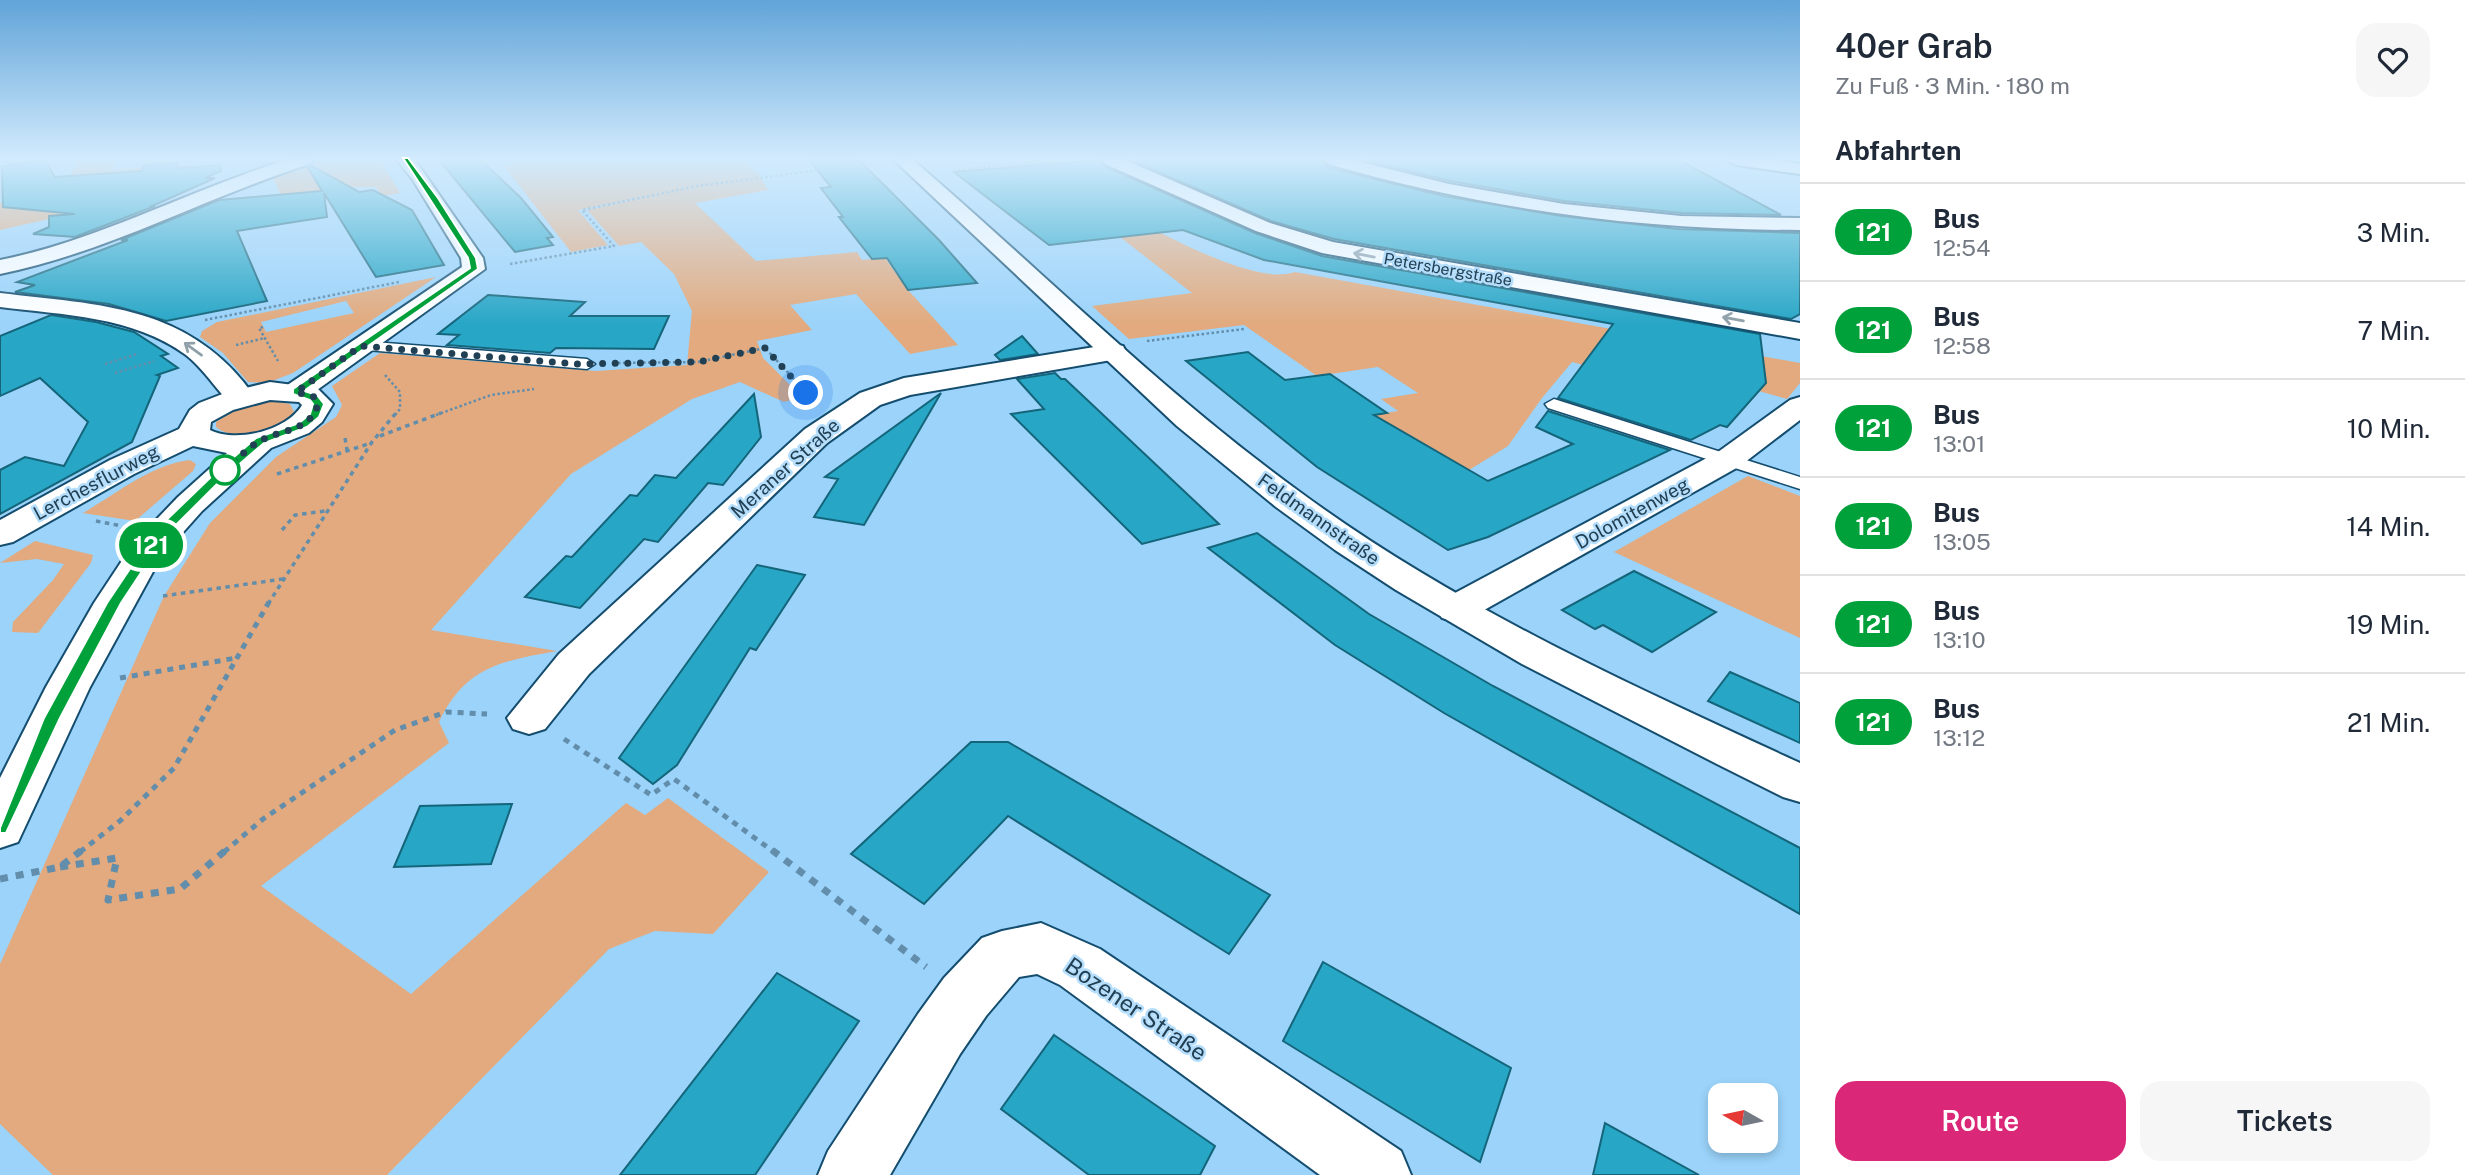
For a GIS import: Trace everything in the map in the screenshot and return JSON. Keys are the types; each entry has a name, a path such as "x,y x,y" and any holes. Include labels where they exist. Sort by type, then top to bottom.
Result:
{"street":[{"path":"0,267 78,248 157,215"},
{"path":"296,392 474,269 472,258 445,215"},
{"name":"Feldmannstraße","path":"969,215 1128,347 1222,447 1285,498 1456,609 1618,697 1800,784"},
{"name":"Petersbergstraße","path":"1235,215 1263,227 1330,248 1800,331"},
{"path":"1592,215 1714,224 1800,224"},
{"path":"0,300 111,316 160,329 195,349 240,397"},
{"name":"Meraner Straße","path":"529,718 574,664 816,436 850,410 870,399 904,387 1128,347"},
{"path":"0,828 68,687 114,603 146,552 190,503 267,458 315,415 318,404 314,397 296,392 270,391 240,397 203,415 193,428 194,434 211,443 225,444 267,458"},
{"name":"Dolomitenweg","path":"1456,609 1729,459 1800,406"},
{"name":"Lerchesflurweg","path":"0,534 122,467 194,434"},
{"name":"Bozener Straße","path":"852,1175 939,1034 965,997 1002,956 1041,948 1080,967 1377,1175"}],"lane":[{"path":"361,346 582,364"},
{"path":"1554,404 1800,483"}],"path":[{"path":"510,264 614,246 586,215"},
{"path":"198,321 408,280"},
{"path":"263,327 259,328 278,360"},
{"path":"1128,347 1244,328"},
{"path":"230,347 265,338"},
{"path":"379,436 491,395 561,382 582,364 698,362 765,348 806,393"},
{"path":"105,364 148,351"},
{"path":"115,373 156,360"},
{"path":"60,867 121,820 174,768 283,579 372,443 400,409 400,392 387,375 377,372"},
{"path":"345,438 347,450"},
{"path":"267,458 347,450 372,443"},
{"path":"282,530 295,515 326,511"},
{"path":"164,596 283,579"},
{"path":"126,677 237,657"},
{"path":"0,879 117,858 108,900 180,889 264,819 395,730 446,712 462,710"},
{"path":"572,743 651,795 674,779 830,892 965,997"}],"shaded area":[{"path":"0,215 68,215 0,230"},
{"path":"542,215 582,215 608,245 571,252"},
{"path":"591,215 707,215 756,261 857,252 862,260 885,258 908,290 958,345 910,354 856,294 790,305 812,330 757,341 763,358 802,397 784,402 740,382 692,399 571,474 431,630 557,651 502,663 473,678 449,704 439,722 449,743 261,886 411,994 626,803 645,815 668,798 769,872 713,934 655,931 609,949 387,1175 53,1175 0,1124 0,964 164,596 210,523 276,457 336,417 342,405 332,386 380,353 596,371 687,365 692,311 674,274 641,242 619,246"},
{"path":"1088,215 1127,215 1205,254 1240,267 1271,274 1295,272 1800,363 1800,383 1787,399 1684,370 1667,387 1572,362 1508,446 1469,470 1373,415 1398,411 1381,399 1418,393 1378,367 1317,376 1244,325 1129,339 1092,306 1192,293"},
{"path":"436,277 293,373 267,383 248,382 223,353 200,337 202,331 217,322","holes":["346,301 354,313 266,332 261,322"]},
{"path":"272,401 290,404 294,412 288,419 269,430 245,435 224,432 216,427 216,422 238,408"},
{"path":"190,460 196,464 193,471 135,521 83,513 162,467"},
{"path":"1748,476 1800,496 1800,638 1614,552"},
{"path":"35,541 93,555 91,563 38,633 12,632 13,622 53,580 64,564 37,559 0,563"}],"building":[{"path":"132,215 75,237 33,234 49,227 49,216"},
{"path":"183,215 327,215 327,217 237,231 267,301 166,321 109,304 15,292 35,285 17,282 128,240 121,240"},
{"path":"338,215 415,215 444,265 376,277"},
{"path":"484,215 535,215 553,237 547,238 553,245 515,252"},
{"path":"841,215 914,215 977,283 908,290 887,258 872,259 839,217 843,217"},
{"path":"1010,215 1214,215 1255,233 1322,256 1760,334 1766,383 1727,427 1720,425 1691,440 1558,398 1613,324 1264,260 1183,230 1049,245"},
{"path":"1257,215 1554,215 1679,229 1800,233 1800,314 1791,319 1334,239"},
{"path":"488,295 585,302 570,316 669,316 654,349 556,348 550,353 447,345 459,335 438,334"},
{"path":"51,315 96,322 134,332 168,354 161,356 178,368 157,375 160,376 132,442 0,514 0,470 25,457 64,466 88,422 40,378 0,396 0,336"},
{"path":"1022,336 1038,354 1000,360 995,355"},
{"path":"1248,352 1285,380 1330,374 1387,413 1374,415 1488,481 1573,444 1536,427 1548,411 1670,450 1488,537 1448,550 1317,467 1186,361"},
{"path":"1055,373 1065,379 1219,524 1142,544 1011,414 1044,409 1017,379"},
{"path":"941,393 864,525 814,517 838,479 825,477"},
{"path":"754,394 761,437 723,485 708,483 658,542 644,539 580,608 525,597 566,556 572,557 630,495 637,496 655,475 676,478"},
{"path":"1257,533 1369,614 1493,686 1800,848 1800,914 1444,713 1335,645 1208,548"},
{"path":"757,565 805,575 756,650 750,648 677,765 653,784 619,758"},
{"path":"1634,571 1716,612 1652,652 1603,625 1595,629 1562,610"},
{"path":"1730,672 1800,703 1800,743 1708,701"},
{"path":"971,742 1008,742 1270,895 1229,954 1008,816 924,904 851,854"},
{"path":"512,804 491,864 394,867 420,806"},
{"path":"1323,962 1511,1068 1480,1162 1283,1041"},
{"path":"777,973 859,1021 755,1175 620,1175"},
{"path":"1054,1035 1215,1146 1200,1175 1089,1175 1001,1109"},
{"path":"1605,1123 1699,1175 1593,1175"}],"bus line":[{"name":"121","path":"0,828 52,718 114,603 161,533 216,478 260,441 303,425 315,415 318,404 314,397 296,392 474,269 472,258 445,215"}],"route":[{"path":"225,470 260,441 303,425 315,415 318,404 314,397 296,392 361,346 576,364 698,362 765,348 806,393"}]}
